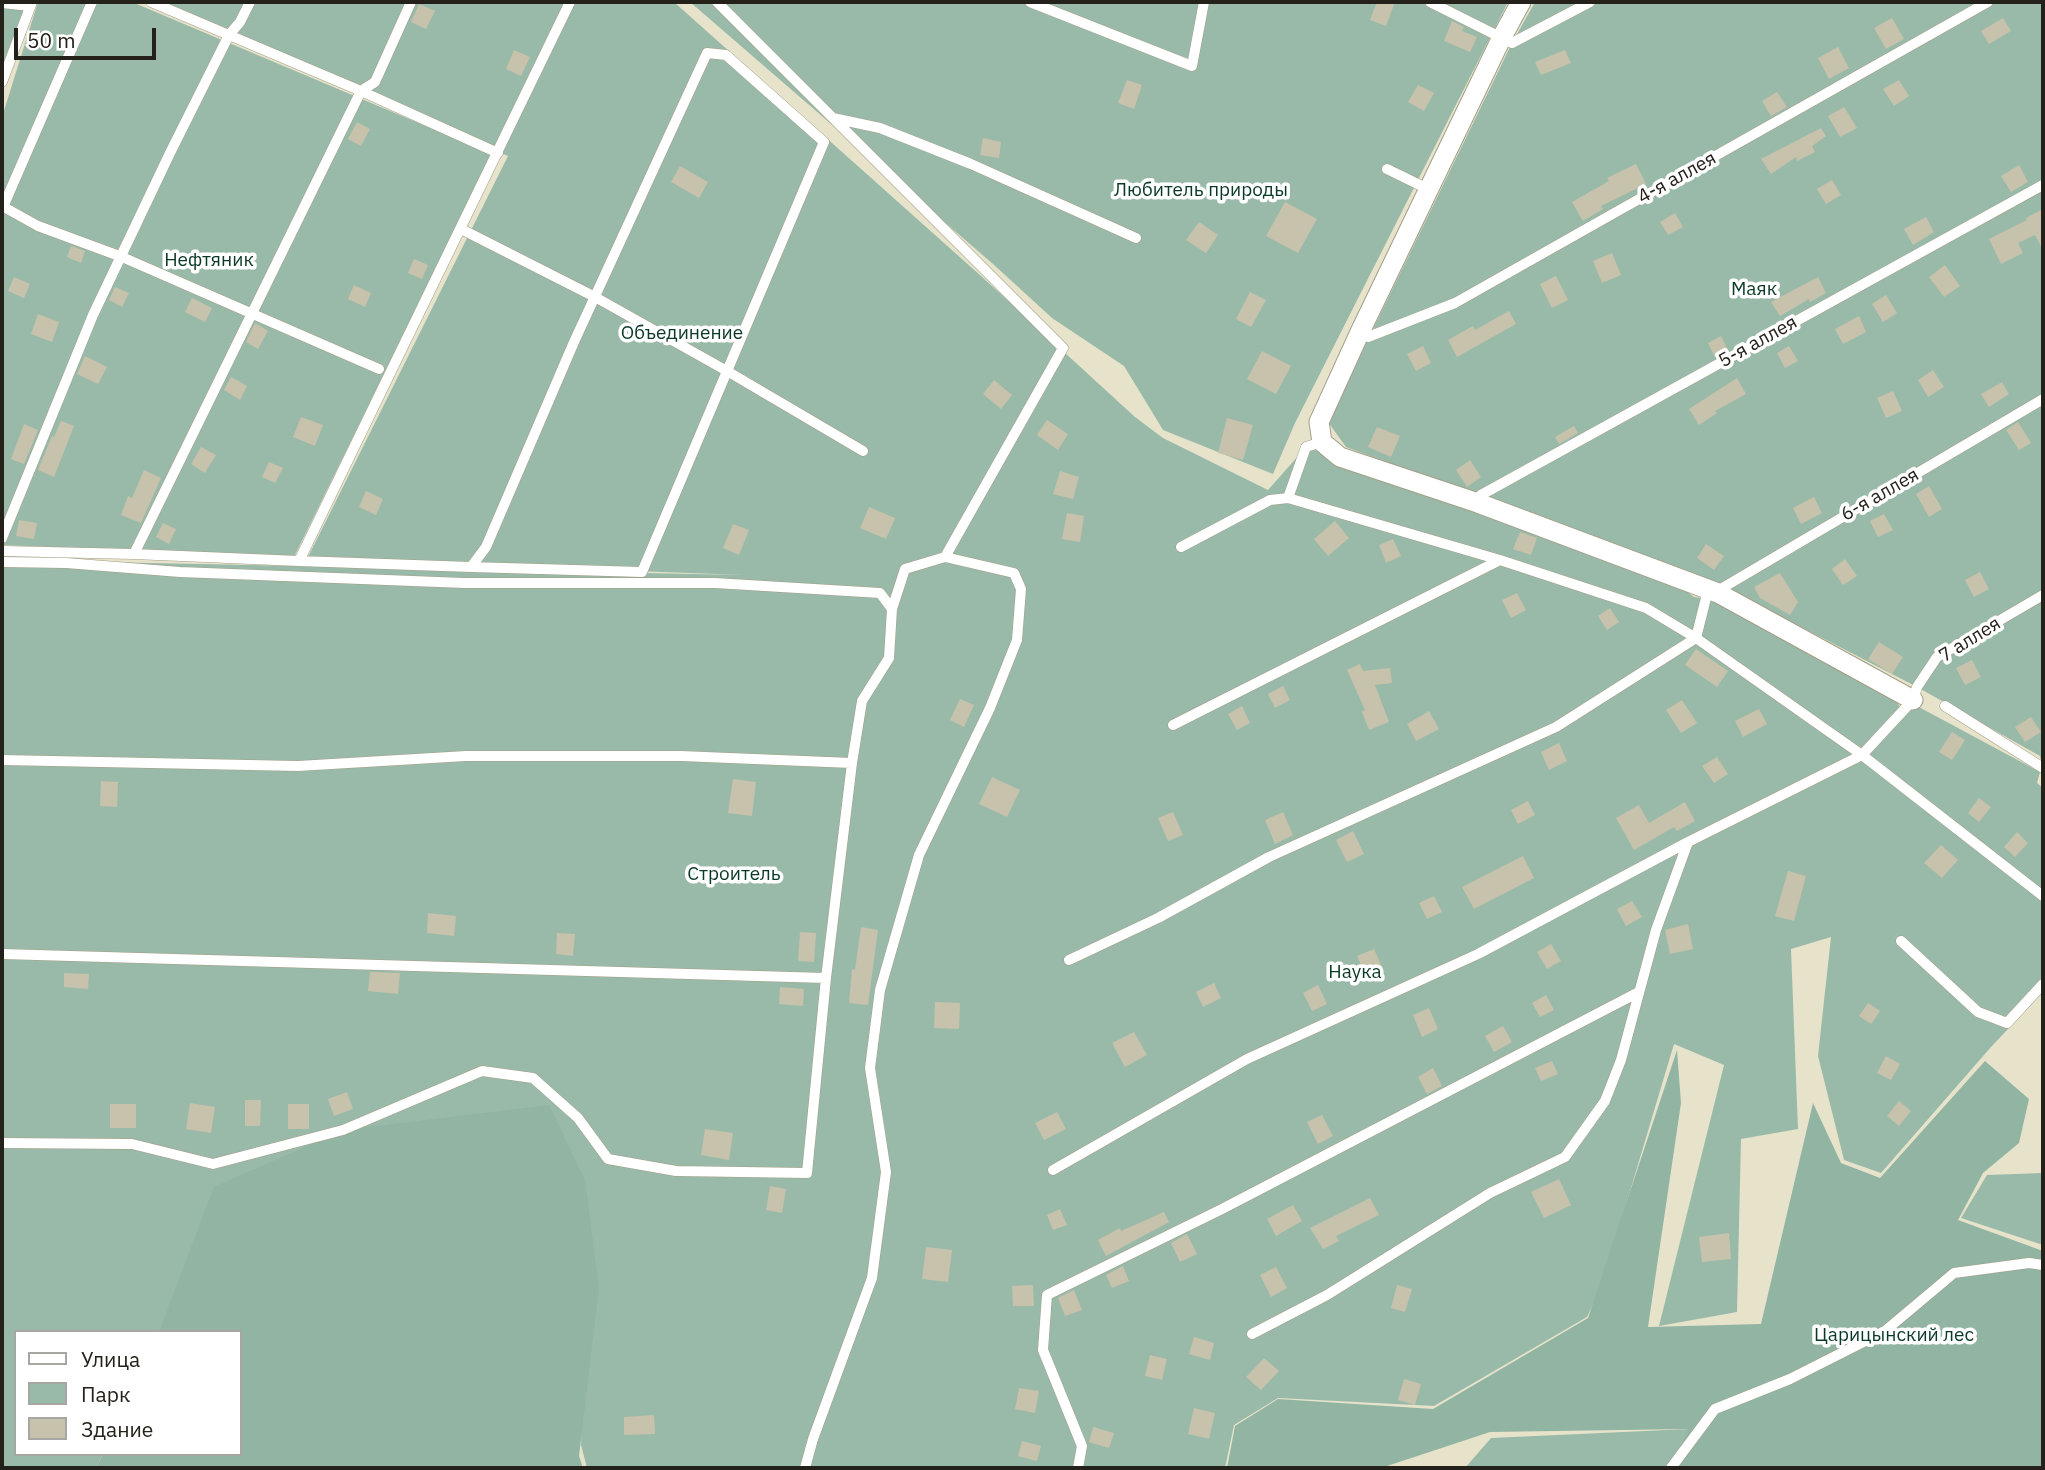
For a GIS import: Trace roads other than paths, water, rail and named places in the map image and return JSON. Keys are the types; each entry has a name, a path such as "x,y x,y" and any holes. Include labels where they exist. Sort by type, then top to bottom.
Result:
{"street":[{"path":"1521,2 1428,189 1319,422 1322,443 1340,457 1478,503 1712,591 1913,700"}],"lane":[{"path":"92,2 3,207 38,226 122,257 379,369"},
{"path":"151,2 361,91 498,153"},
{"path":"2,538 93,315 170,153 229,36 250,2"},
{"path":"134,554 361,91 375,82 411,2"},
{"path":"299,561 570,2"},
{"path":"717,2 1063,348 945,557"},
{"path":"1030,2 1192,66 1204,2"},
{"path":"1430,2 1512,43 1590,2"},
{"name":"4-я аллея","path":"1360,332 1368,337 1455,303 1988,2"},
{"path":"2,3 31,4 2,82"},
{"path":"2,551 134,554 299,561 471,567 642,572 824,142 726,55 707,53 595,297 486,547 471,567"},
{"path":"833,118 880,128 914,141 1136,237"},
{"path":"1387,169 1428,189"},
{"name":"5-я аллея","path":"1478,503 1481,495 2043,186"},
{"path":"461,229 595,297 863,451"},
{"name":"6-я аллея","path":"1712,591 1724,587 2043,399"},
{"path":"1288,498 1306,447 1322,443"},
{"path":"1181,547 1270,500 1288,498 1500,560 1646,607 1696,638 1862,755 2043,896"},
{"path":"2,1143 132,1144 213,1164 343,1130 482,1071 533,1078 578,1118 608,1158 676,1171 807,1173 826,978 852,762 862,701 889,659 892,609 905,569 945,557 1014,573 1021,589 1017,640 990,708 919,855 880,990 870,1068 886,1172 872,1278 805,1468"},
{"path":"1173,725 1500,560"},
{"path":"2,562 464,583 715,583 880,593 892,609"},
{"path":"1069,960 1158,918 1269,857 1556,727 1696,638 1706,598 1712,591"},
{"name":"7 аллея","path":"1862,755 1913,700 1917,687 1937,657 2043,595"},
{"path":"1945,706 2043,768"},
{"path":"1053,1170 1247,1059 1478,954 1688,842 1862,755"},
{"path":"2,760 298,766 466,756 681,756 852,762"},
{"path":"1252,1334 1327,1295 1490,1193 1565,1157 1605,1101 1621,1060 1656,930 1688,842"},
{"path":"1901,941 1978,1012 2007,1023 2043,984"},
{"path":"2,954 826,978"},
{"path":"1078,1468 1082,1446 1043,1350 1047,1295 1222,1209 1637,993"},
{"path":"1671,1468 1715,1409 1790,1379 1885,1331 1954,1273 2029,1263 2043,1265"}],"park label":[{"name":"Любитель природы","path":"1201,191"},
{"name":"Нефтяник","path":"209,261"},
{"name":"Маяк","path":"1754,290"},
{"name":"Объединение","path":"682,334"},
{"name":"Строитель","path":"734,875"},
{"name":"Наука","path":"1355,973"},
{"name":"Царицынский лес","path":"1894,1336"}]}
